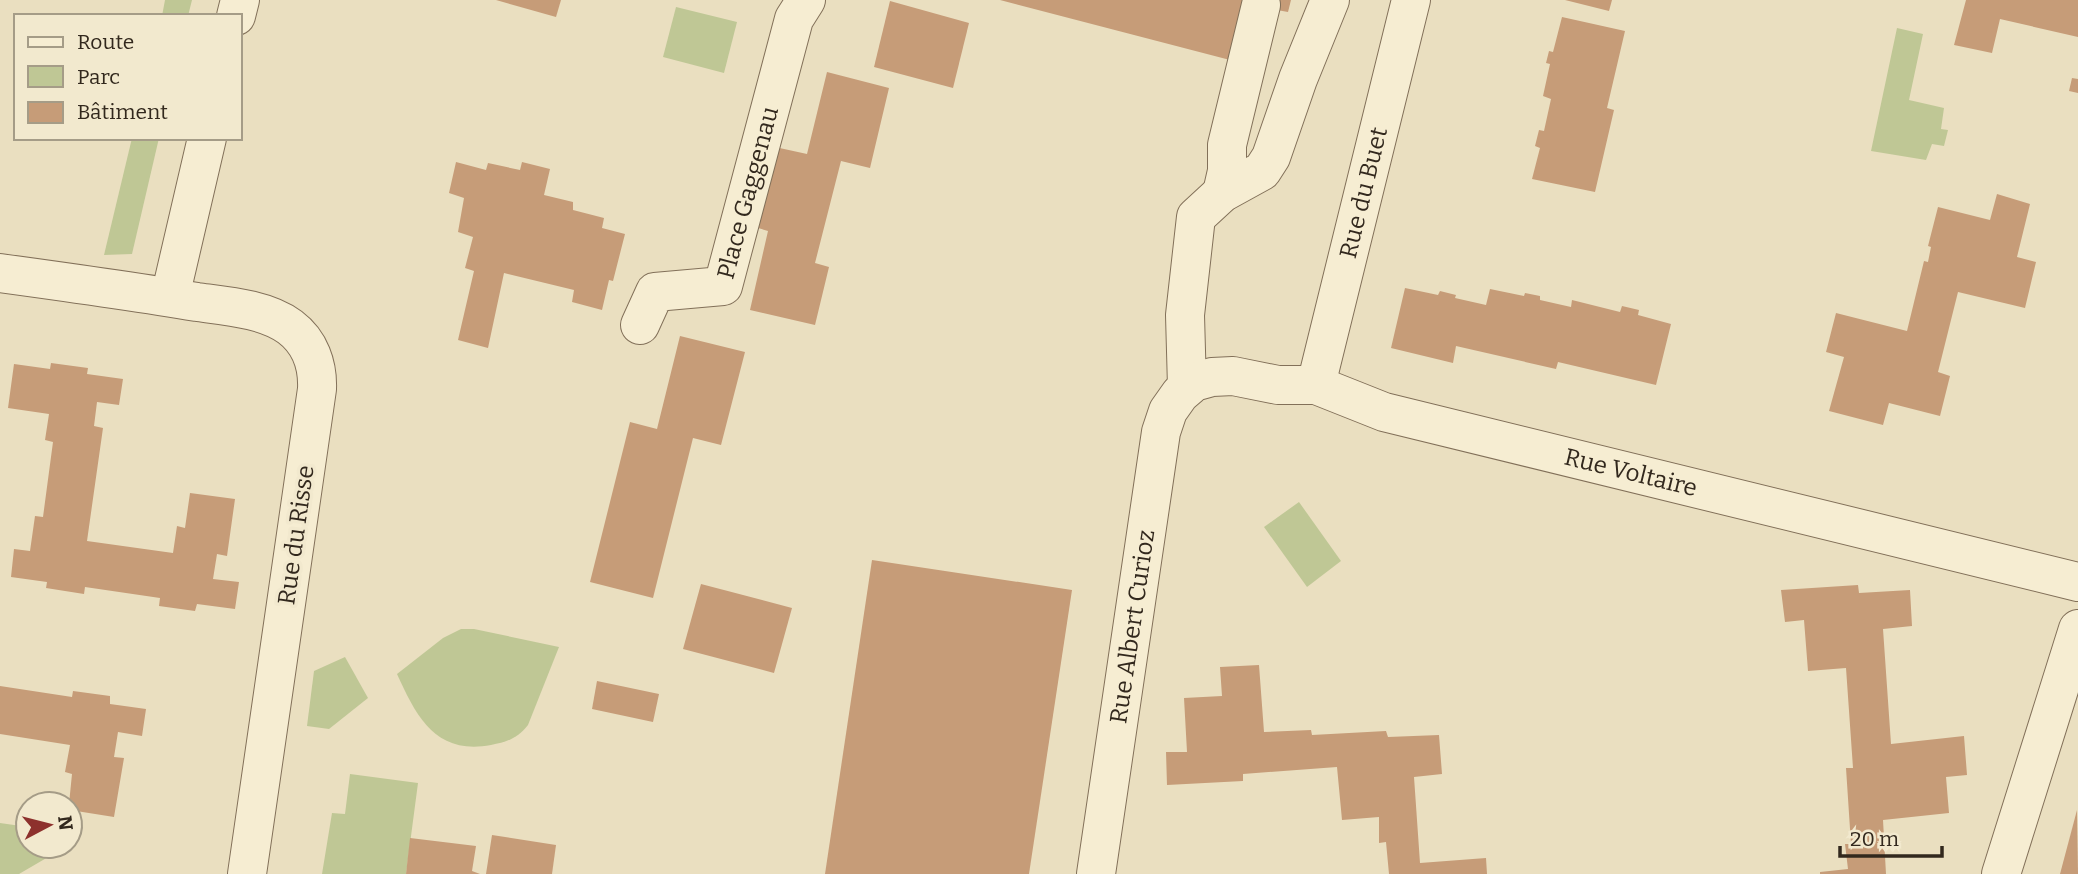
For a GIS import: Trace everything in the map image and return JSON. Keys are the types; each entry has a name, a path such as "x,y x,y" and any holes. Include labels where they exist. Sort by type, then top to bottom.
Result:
{"street":[{"name":"Place Gaggenau","path":"640,325 655,292 723,286 794,19 806,0"},
{"path":"1186,387 1185,315 1196,217 1222,193 1262,171 1271,157 1298,79 1330,0"},
{"name":"Rue du Buet","path":"1317,385 1411,0"},
{"path":"1222,193 1227,171 1227,145 1261,5"},
{"path":"170,297 208,140"},
{"name":"Rue du Risse","path":"0,273 232,307 281,321 302,337 310,351 317,377 247,874"},
{"name":"Rue Voltaire","path":"1186,387 1204,379 1222,376 1278,385 1317,385 1384,412 2078,582"},
{"name":"Rue Albert Curioz","path":"1096,874 1161,432 1173,401 1186,387"},
{"path":"2001,874 2078,629"}],"green space":[{"path":"165,0 192,0 188,14 162,14"},
{"path":"676,7 737,22 724,73 663,57"},
{"path":"1897,28 1923,34 1909,100 1944,108 1941,129 1948,130 1944,146 1932,144 1926,160 1871,151"},
{"path":"132,140 159,140 132,254 104,255"},
{"path":"1299,502 1341,561 1307,587 1264,527"},
{"path":"461,629 474,629 559,647 528,725 512,739 472,747 442,739 431,730 412,705 397,674 443,638"},
{"path":"345,657 368,698 329,729 307,726 314,671"},
{"path":"350,774 418,783 406,874 322,874 332,813 345,814"},
{"path":"0,823 14,825 14,860 43,860 19,874 0,874"}],"building":[{"path":"496,0 561,0 556,17"},
{"path":"1000,0 1291,0 1288,12 1277,10 1230,60"},
{"path":"1565,0 1612,0 1609,11"},
{"path":"1966,0 2078,0 2078,37 2000,19 1992,53 1954,45"},
{"path":"890,1 969,23 953,88 874,67"},
{"path":"1562,17 1625,31 1607,108 1614,110 1595,192 1532,179 1540,148 1535,146 1539,130 1544,131 1551,99 1543,96 1550,64 1546,63 1549,51 1553,52"},
{"path":"827,72 889,88 870,168 841,161 815,263 829,267 815,325 750,310 768,231 755,227 775,147 807,154"},
{"path":"2072,78 2078,79 2078,93 2069,91"},
{"path":"456,162 486,170 488,163 520,170 522,162 550,169 544,195 573,202 573,210 604,218 602,228 625,234 613,281 609,280 602,310 572,302 574,290 504,273 488,348 458,340 474,271 465,268 473,237 458,232 464,198 449,193"},
{"path":"1997,194 2030,204 2017,257 2036,262 2025,308 1958,292 1938,372 1950,376 1940,416 1889,403 1883,425 1829,411 1844,357 1826,352 1836,313 1907,331 1924,261 1928,262 1931,247 1928,246 1938,207 1990,220"},
{"path":"1405,288 1438,295 1440,291 1456,295 1455,298 1486,305 1490,289 1524,296 1525,293 1540,296 1540,300 1571,307 1572,300 1620,312 1622,306 1639,310 1638,315 1671,324 1656,385 1558,362 1556,369 1456,346 1453,363 1391,348"},
{"path":"680,336 745,352 721,445 693,438 653,598 590,582 630,422 657,429"},
{"path":"51,363 88,368 87,374 123,379 119,405 97,402 94,426 103,428 87,541 173,553 177,526 185,528 190,493 235,499 227,556 217,554 213,579 239,582 235,609 197,604 195,611 159,606 160,598 85,587 84,594 46,588 47,582 11,577 14,549 30,551 35,516 43,517 53,442 45,440 49,414 8,408 14,364 50,369"},
{"path":"872,560 1072,590 1029,874 825,874"},
{"path":"701,584 792,608 774,673 683,649"},
{"path":"1858,585 1859,593 1910,590 1912,626 1883,629 1891,744 1964,736 1967,775 1946,777 1949,813 1883,820 1886,874 1820,874 1848,869 1845,844 1851,844 1846,768 1853,768 1846,668 1808,671 1804,620 1785,622 1781,590"},
{"path":"1259,665 1264,732 1311,730 1312,735 1386,731 1388,737 1439,735 1442,774 1414,777 1420,863 1486,858 1487,874 1389,874 1386,842 1379,843 1379,817 1342,820 1337,767 1243,774 1243,781 1167,785 1166,752 1187,752 1184,698 1222,696 1220,667"},
{"path":"597,681 659,694 653,722 592,709"},
{"path":"0,686 72,697 73,691 110,696 110,704 146,709 142,736 118,732 114,757 124,758 114,817 84,812 84,790 70,790 72,774 65,772 70,745 0,734"},
{"path":"2077,810 2078,874 2060,874"},
{"path":"492,835 556,845 552,874 486,874"},
{"path":"410,838 476,846 472,871 480,874 406,874"}]}
